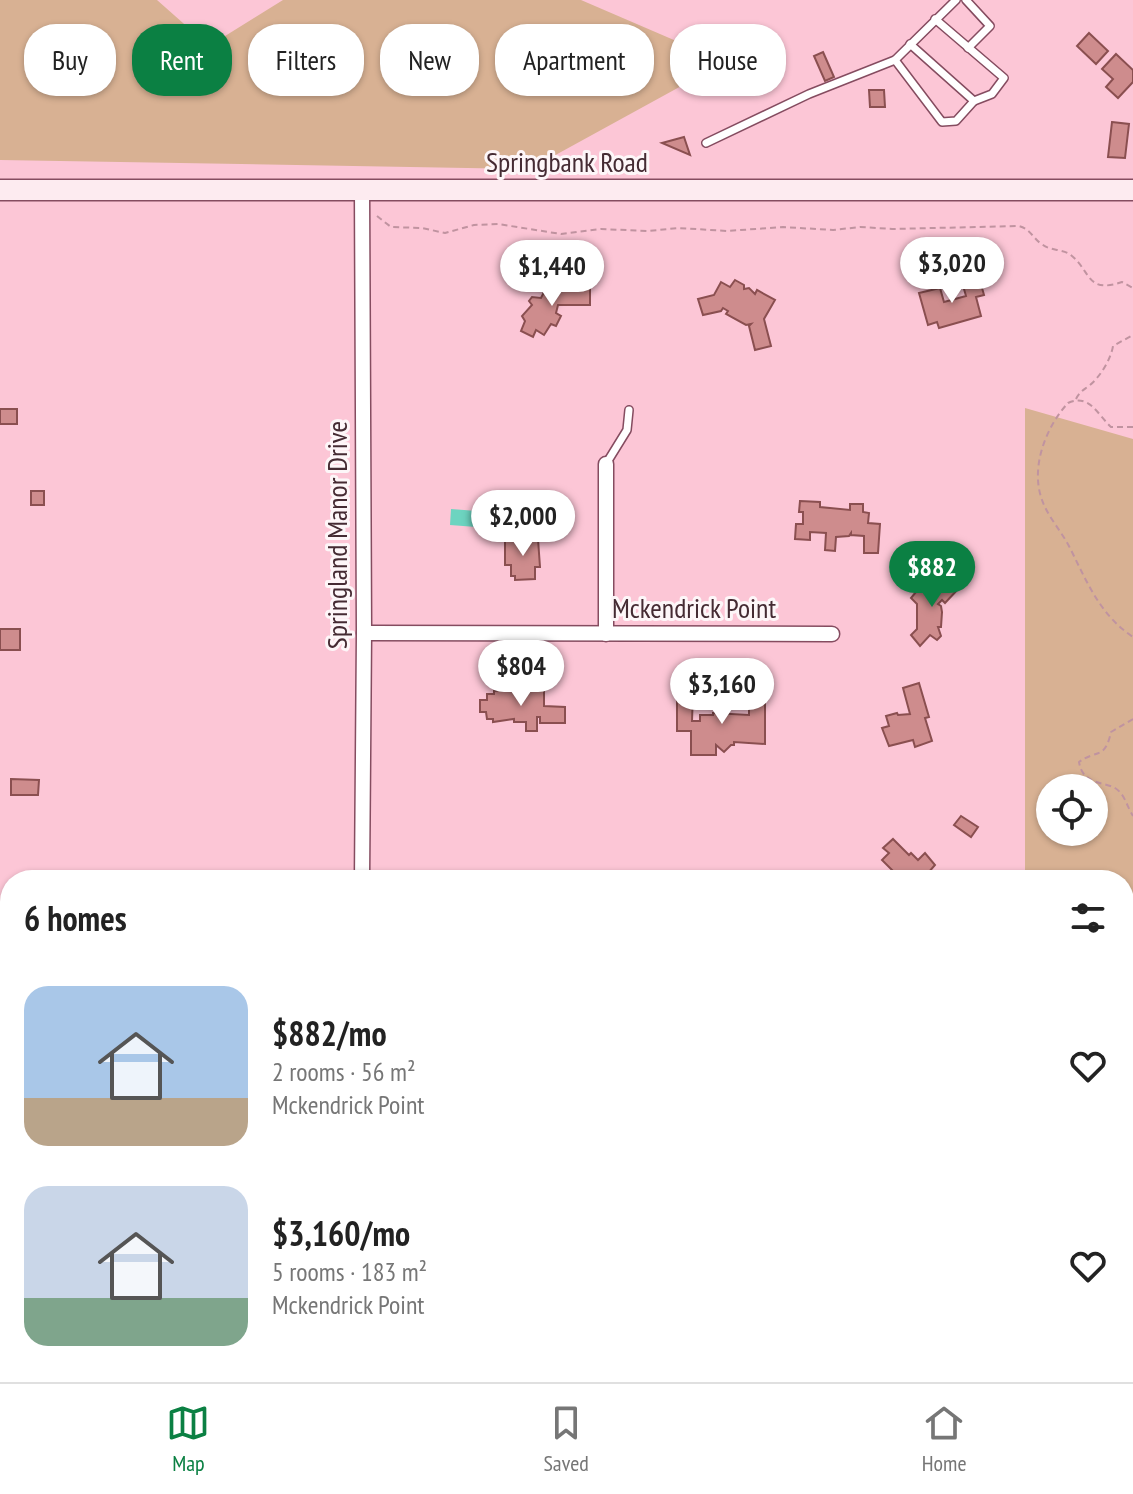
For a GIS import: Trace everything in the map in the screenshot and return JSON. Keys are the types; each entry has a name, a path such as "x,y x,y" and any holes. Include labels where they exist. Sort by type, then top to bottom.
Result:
{"street":[{"name":"Springbank Road","path":"0,190 362,197 1133,190"},
{"name":"Springland Manor Drive","path":"362,197 362,870"},
{"path":"606,464 606,634"},
{"name":"Mckendrick Point","path":"364,633 832,634"}],"lane":[{"path":"706,143 809,94 895,60 956,0"},
{"path":"966,0 990,26 968,48"},
{"path":"895,60 942,122 956,121 974,101 992,94 1004,78 935,19"},
{"path":"910,44 974,101"},
{"path":"606,464 627,430 629,410"}],"path":[{"path":"362,197 391,227 422,228 445,233 490,224 561,234 601,229 727,231 783,227 833,230 860,227 1019,226 1026,228 1043,245 1071,254 1088,279 1112,286 1122,282 1133,288"},
{"path":"1133,335 1113,346 1112,354 1093,383 1062,410 1042,447 1039,478 1042,500 1099,604 1120,628 1133,637"},
{"path":"1076,400 1092,405 1111,427 1133,427"},
{"path":"1133,719 1111,732 1107,748 1102,753 1081,760 1079,766 1087,777 1114,788 1124,797 1133,816"}],"shaded area":[{"path":"0,0 157,0 184,24 132,24 132,96 232,96 232,32 283,0 581,0 637,24 495,24 495,96 654,96 654,31 670,38 670,92 530,169 0,160"},
{"path":"1025,408 1133,439 1133,870 1025,870"},
{"path":"451,509 490,512 489,528 450,525"}],"building":[{"path":"1089,33 1108,51 1096,64 1077,46"},
{"path":"823,52 834,77 825,81 814,56"},
{"path":"1116,54 1133,70 1133,82 1118,98 1106,87 1113,79 1102,69"},
{"path":"869,90 884,90 885,107 870,107"},
{"path":"1112,122 1129,124 1125,158 1108,157"},
{"path":"684,137 690,155 662,143"},
{"path":"979,277 984,295 976,297 981,316 939,328 937,322 928,325 919,293 940,288 944,302 966,296 962,282"},
{"path":"735,280 744,285 744,289 749,288 755,294 757,290 775,300 764,319 771,346 755,350 751,324 746,325 726,314 728,311 723,308 703,315 698,299 714,295 721,282 730,287"},
{"path":"557,288 590,288 590,305 558,305 556,313 561,316 556,326 551,324 544,335 536,330 533,337 521,331 525,321 522,316 532,305 529,301 532,297 541,298 544,292 548,294 550,290 555,293"},
{"path":"0,409 17,409 17,424 0,424"},
{"path":"31,491 44,491 44,505 31,505"},
{"path":"800,501 820,502 820,507 850,510 850,504 863,504 863,512 869,513 868,523 880,524 878,553 864,553 864,536 851,533 836,537 835,551 825,550 826,533 810,532 810,540 795,539 796,524 803,524 803,512 799,512"},
{"path":"538,539 540,567 535,567 535,579 515,580 515,576 511,576 511,565 505,565 505,540"},
{"path":"947,575 960,587 945,603 942,600 938,604 942,612 941,627 938,627 941,636 937,640 930,635 920,646 911,635 917,629 917,604 911,598 920,587 928,595"},
{"path":"0,629 20,629 20,650 0,650"},
{"path":"919,683 932,741 915,747 913,740 889,746 882,728 889,726 886,716 910,714 903,688"},
{"path":"503,687 515,687 515,691 523,691 523,694 527,694 527,690 544,690 544,706 565,707 565,723 540,723 540,717 537,717 537,731 526,731 526,722 514,722 514,719 493,722 493,719 487,719 486,712 480,712 480,700 487,700 487,694 494,694"},
{"path":"677,693 693,693 692,721 700,721 700,715 713,713 749,715 749,693 765,693 765,744 734,742 724,752 716,745 716,755 691,755 691,731 677,731"},
{"path":"11,779 39,780 38,795 11,795"},
{"path":"961,816 978,827 971,837 954,825"},
{"path":"893,839 909,855 911,853 918,860 925,853 935,865 931,870 892,870 882,860 889,853 883,848"}]}
